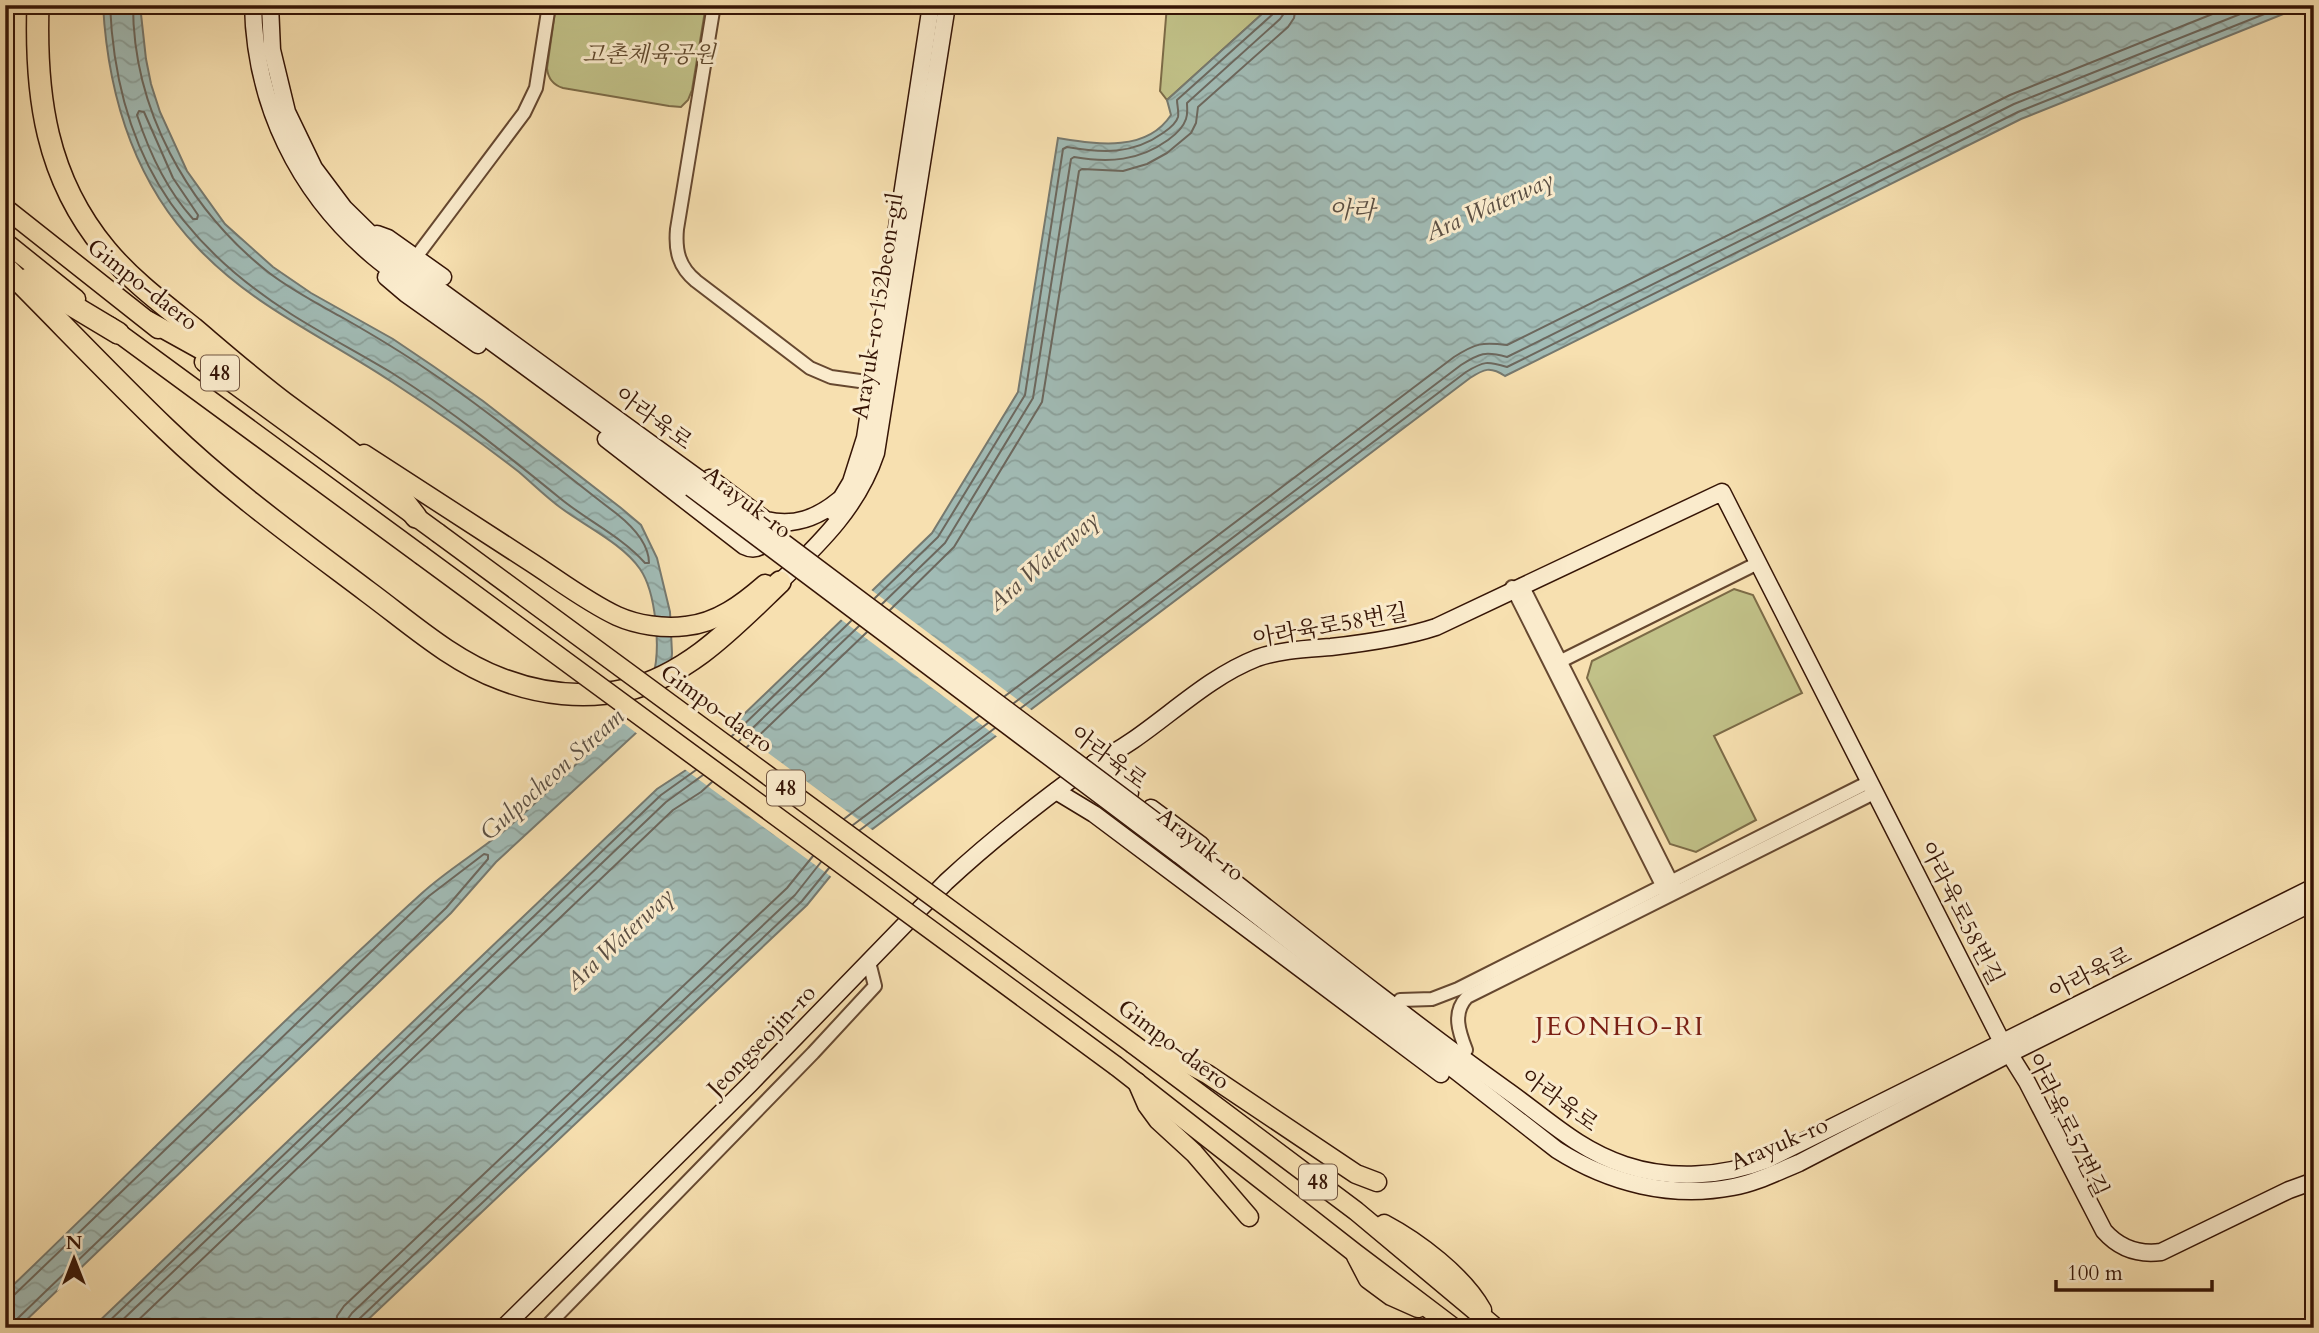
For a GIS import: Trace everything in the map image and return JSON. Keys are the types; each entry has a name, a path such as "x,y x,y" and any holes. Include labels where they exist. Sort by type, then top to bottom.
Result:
{"highway":[{"path":"36,5 42,106 47,136 62,181 78,213 107,251 144,288 274,396 358,458 393,488 416,517"},
{"path":"5,266 167,430 272,521 464,662 482,672 520,686 557,693 603,693 647,683 686,664 719,639 777,580"},
{"path":"5,266 118,333"}],"main road":[{"name":"Gimpo-daero","path":"5,208 149,321 1148,1055 1356,1211 1492,1325"},
{"name":"48","path":"5,242 118,333 1135,1079 1454,1328"},
{"path":"149,321 214,356 566,585 629,621 685,627 707,621 725,613 777,580"},
{"path":"1148,1055 1173,1056 1207,1074 1356,1174 1377,1182"},
{"path":"1135,1079 1147,1105 1158,1120 1194,1153 1249,1217"}],"street":[{"name":"Arayuk-ro","path":"253,5 262,81 283,140 310,189 360,235 374,257 694,483 1182,849 1496,1104 1557,1150 1601,1174 1658,1189 1703,1191 1749,1183 1799,1163 2005,1048 2314,902"},
{"path":"270,5 270,33 275,65 292,125 314,168 360,235 367,260 406,294 585,422 744,546 753,550 764,545 770,533 767,521 758,512 651,435 416,257 388,238 360,235"},
{"path":"416,257 524,113 533,97 549,5"},
{"path":"714,5 677,229 676,246 680,263 696,281 810,368 831,377 874,383"},
{"name":"Arayuk-ro 152beon-gil","path":"777,580 816,534 843,496 863,449 931,5"},
{"name":"Arayuk-ro 152beon-gil","path":"777,580 841,518 863,483 876,453 947,5"},
{"name":"아라육로58번길","path":"1056,791 1182,696 1242,658 1272,648 1412,628 1455,614 1722,492 2005,1048"},
{"path":"758,512 766,520 798,522 817,516 843,496"},
{"path":"1561,661 1758,563"},
{"path":"1516,588 1561,661 1669,888"},
{"path":"1516,588 1669,888"},
{"path":"1094,763 1466,1050 1508,1091"},
{"path":"1094,814 1097,801 1117,783"},
{"path":"1400,1000 1423,1001 1443,996 1872,787"},
{"path":"1056,791 1094,814 1435,1070 1496,1104"},
{"name":"Jeongseojin-ro","path":"503,1328 694,1140 970,860 1056,791"},
{"name":"아라육로","path":"1182,849 1565,1134 1603,1157 1626,1166 1686,1174 1743,1168 1766,1160 2005,1048 2314,887"},
{"path":"1466,1050 1458,1020 1459,1009 1467,997 1669,888"},
{"path":"545,1328 875,986 869,962"},
{"name":"아라육로57번길","path":"2005,1048 2019,1086 2088,1220 2100,1239 2126,1256 2155,1261 2179,1254 2292,1197 2314,1182"}],"green space":[{"name":"고촌체육공원","path":"556,5 706,5 688,100 681,107 669,106 556,85 547,68"},
{"path":"1167,5 1272,5 1167,100 1160,91"},
{"path":"1734,589 1753,595 1802,693 1714,736 1756,820 1696,852 1670,844 1587,678 1592,661"}],"water":[{"path":"103,5 140,5 146,59 160,112 187,171 225,224 273,267 311,293 393,339 483,401 641,525 657,558 670,612 671,667 649,721 496,862 451,913 18,1328 5,1328 5,1293 368,943 450,870 512,824 623,722 640,701 653,676 657,651 656,621 650,592 640,569 624,551 561,508 519,472 440,414 241,287 197,247 156,194 128,135 111,72"},
{"name":"아라","path":"1272,5 2306,5 2021,119 1505,376 1487,370 1470,378 862,837 807,905 359,1328 92,1328 657,789 686,770 932,533 1018,392 1058,138 1119,143 1134,141 1161,127 1171,115 1167,100"}],"pier":[{"path":"870,589 1034,712 999,738 839,618"},
{"path":"651,666 672,682 672,686 668,700 658,715 639,735 619,720 634,705 644,689"},
{"path":"729,724 875,832 833,878 683,768"}],"district":[{"name":"JEONHO-RI","path":"1620,1026"}],"water label":[{"name":"Ara Waterway","path":"1489,206"},
{"name":"Ara Waterway","path":"1043,561"},
{"name":"Gulpocheon Stream","path":"552,774"},
{"name":"Ara Waterway","path":"619,939"}]}
